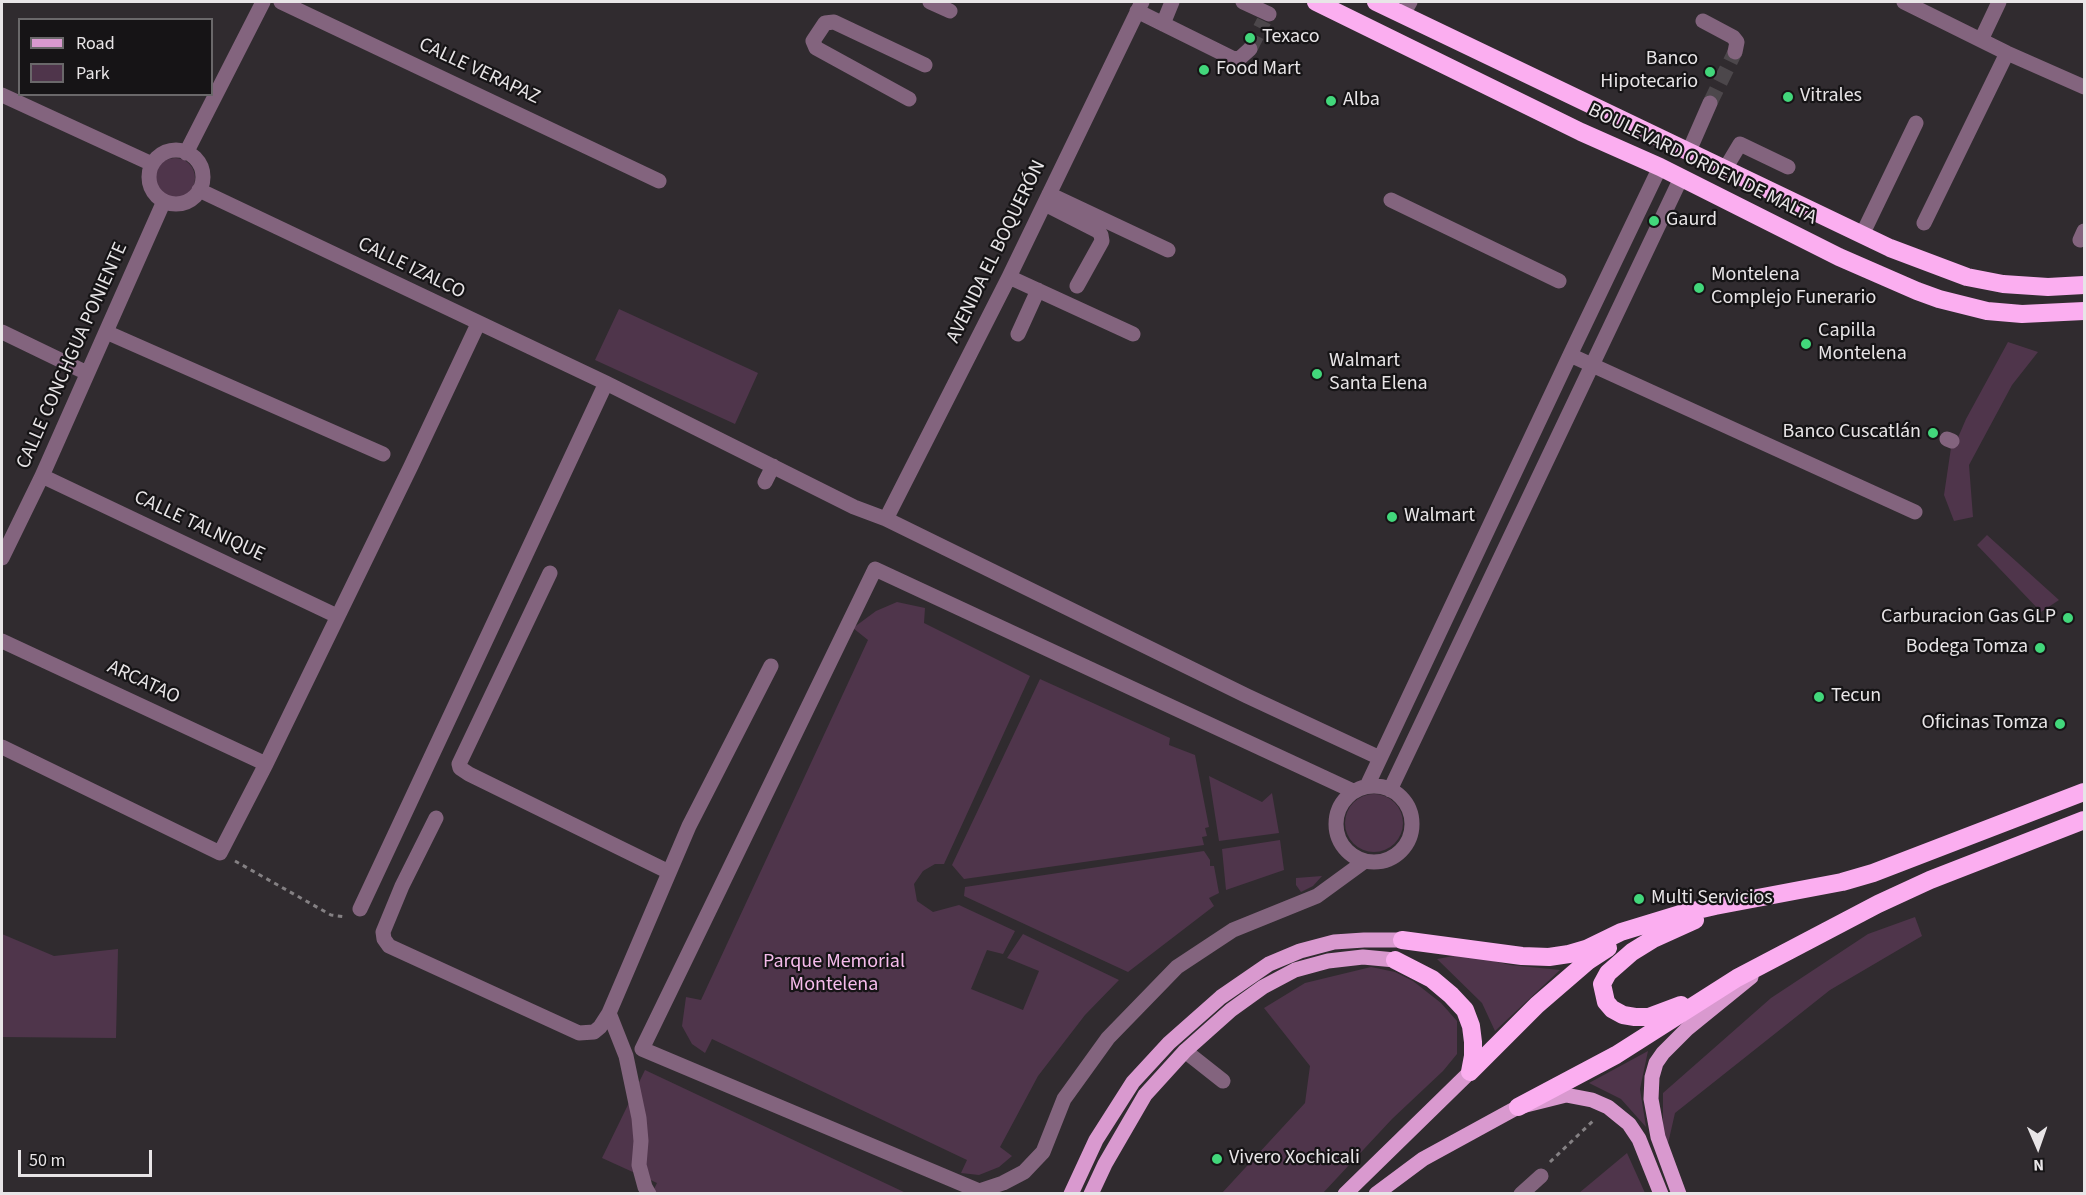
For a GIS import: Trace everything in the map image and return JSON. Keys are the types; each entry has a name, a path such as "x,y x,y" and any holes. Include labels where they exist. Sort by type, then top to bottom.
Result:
{"highway":[{"name":"BOULEVARD ORDEN DE MALTA","path":"1316,2 1581,132 1660,167 1839,257 1939,299 1987,311 2022,314 2085,311"},
{"name":"BOULEVARD ORDEN DE MALTA","path":"1376,2 1407,8 1572,97 1890,248 1967,277 2004,284 2048,287 2085,285"},
{"path":"1402,940 1522,956 1549,957 1586,949 1621,932 1680,914 1842,882 1873,873 2085,792"},
{"path":"1747,900 1683,925 1639,948 1608,973 1602,984 1606,1002 1612,1009 1623,1015 1635,1017 1649,1017 1668,1011 1930,880 2085,820"},
{"path":"1470,1072 1537,1005 1588,961 1616,943 1680,914"},
{"path":"1395,960 1432,979 1465,1010 1471,1026 1473,1042 1470,1072"},
{"path":"1518,1107 1616,1055 1737,978"}],"main road":[{"path":"1071,1194 1096,1140 1123,1097 1152,1061 1221,997 1269,964 1300,951 1334,942 1402,940"},
{"path":"1091,1194 1105,1164 1145,1095 1185,1051 1231,1010 1263,987 1295,970 1328,961 1363,957 1395,960"},
{"path":"1679,1194 1654,1120 1651,1099 1652,1077 1656,1063 1687,1029 1770,962"},
{"path":"1345,1194 1470,1072"},
{"path":"1376,1194 1424,1159 1518,1107 1566,1095 1592,1100 1608,1107 1629,1124 1639,1139 1660,1194"}],"street":[{"path":"186,153 263,2"},
{"name":"CALLE VERAPAZ","path":"281,2 659,181"},
{"path":"930,2 950,11"},
{"path":"1163,24 1172,2"},
{"path":"1243,2 1270,12"},
{"path":"1904,2 2007,53 2085,87"},
{"path":"1981,40 1999,2"},
{"path":"1139,6 1163,24 1234,58 1240,58 1250,49"},
{"name":"AVENIDA EL BOQUERÓN","path":"886,519 1009,277 1139,6"},
{"path":"1703,21 1732,37 1737,42 1735,52"},
{"path":"909,99 816,48 813,41 825,22 834,22 925,65"},
{"path":"1924,223 2007,53"},
{"path":"2,95 152,164"},
{"path":"1689,152 1710,103"},
{"path":"1862,235 1916,123"},
{"path":"1725,169 1740,144 1788,167"},
{"path":"175,150 186,153 196,159 200,165 202,180 199,190 185,202 177,204 164,201 156,196 149,183 152,164 160,155 167,152 175,150"},
{"path":"1360,789 1380,758 1660,167"},
{"path":"1390,790 1681,178"},
{"name":"CALLE IZALCO","path":"199,190 606,383 854,507 886,519 1247,696 1380,758"},
{"path":"1047,199 1168,250"},
{"path":"1047,199 1101,235 1102,241 1077,286"},
{"path":"1391,200 1558,281"},
{"name":"CALLE CONCHGUA PONIENTE","path":"2,558 42,476 164,201"},
{"path":"1009,277 1132,334"},
{"path":"1018,334 1038,290"},
{"path":"2,747 220,853 266,764 478,324"},
{"path":"2,332 87,373"},
{"path":"106,332 383,454"},
{"path":"1570,355 1915,512"},
{"path":"360,909 606,383"},
{"path":"765,482 773,466"},
{"name":"CALLE TALNIQUE","path":"42,476 337,616"},
{"path":"1360,789 875,569 642,1049 979,1191 1003,1183 1024,1172 1042,1152 1064,1099 1108,1038 1177,968 1233,930 1317,896 1365,861"},
{"path":"550,573 459,764 460,768 669,872"},
{"name":"ARCATAO","path":"2,641 266,764"},
{"path":"436,818 402,886 383,932 384,939 389,946 579,1033 594,1032 609,1013 689,826 771,666"},
{"path":"1378,786 1390,790 1401,796 1412,818 1412,831 1407,842 1400,852 1389,859 1377,862 1365,861 1353,856 1343,848 1337,837 1335,824 1337,811 1343,800 1360,789 1378,786"},
{"path":"609,1013 628,1066 639,1118 641,1141 639,1165 649,1194"},
{"path":"1185,1051 1223,1082"},
{"path":"1521,1194 1541,1176"}],"path":[{"path":"220,853 331,915 347,917 360,909"},
{"path":"1541,1176 1538,1173 1608,1107"}],"green space":[{"path":"175,158 183,159 189,164 194,170 194,186 189,192 183,197 175,198 167,197 161,192 156,186 155,178 156,170 161,164 167,159"},
{"path":"619,309 758,373 735,424 595,360"},
{"path":"2008,342 2038,352 2012,385 1969,465 1973,517 1954,521 1944,495 1952,441 1957,439"},
{"path":"1987,535 2059,600 2041,612 1977,545"},
{"name":"Parque Memorial Montelena","path":"897,602 925,608 924,623 1030,676 944,864 935,864 923,871 914,884 917,901 933,912 959,905 1015,931 1003,954 987,950 971,989 1023,1010 1039,971 1007,958 1023,934 1119,980 1085,1015 1038,1076 1000,1147 1012,1156 999,1167 979,1175 961,1173 967,1160 712,1039 705,1053 692,1044 682,1026 686,997 701,1000 868,640 853,628 876,611"},
{"path":"1040,679 1170,738 1169,745 1195,755 1209,827 1205,828 1207,836 1202,837 1204,845 964,879 952,865"},
{"path":"1209,776 1262,802 1272,793 1279,833 1219,841"},
{"path":"1374,794 1390,799 1398,807 1403,823 1398,839 1390,847 1374,852 1358,847 1350,839 1345,823 1350,807 1358,799"},
{"path":"1280,840 1284,870 1226,890 1222,849"},
{"path":"1204,851 1210,860 1210,866 1214,866 1219,893 1209,898 1214,906 1128,972 964,896 965,887"},
{"path":"1322,876 1313,886 1301,892 1296,885 1296,878"},
{"path":"1915,917 1922,936 1830,990 1675,1113 1667,1148 1663,1129 1663,1093 1771,998 1868,934"},
{"path":"2,934 54,956 118,949 116,1038 2,1037"},
{"path":"1465,954 1510,965 1560,970 1495,1031 1482,1003 1437,959"},
{"path":"1371,967 1395,972 1413,981 1441,1003 1457,1021 1457,1054 1323,1193 1222,1193 1305,1103 1310,1066 1264,1008 1305,983"},
{"path":"1648,1051 1640,1089 1646,1127 1621,1099 1589,1083"},
{"path":"645,1070 906,1193 652,1193 657,1183 602,1158"},
{"path":"1627,1153 1645,1193 1579,1193"}],"tunnel":[{"path":"1250,49 1264,21"},
{"path":"1710,103 1735,52"}],"place":[{"name":"Texaco","path":"1250,38"},
{"name":"Food Mart","path":"1204,70"},
{"name":"Banco Hipotecario","path":"1710,72"},
{"name":"Vitrales","path":"1788,97"},
{"name":"Alba","path":"1331,101"},
{"name":"Gaurd","path":"1654,221"},
{"name":"Montelena Complejo Funerario","path":"1699,288"},
{"name":"Capilla Montelena","path":"1806,344"},
{"name":"Walmart Santa Elena","path":"1317,374"},
{"name":"Banco Cuscatlán","path":"1933,433"},
{"name":"Walmart","path":"1392,517"},
{"name":"Carburacion Gas GLP","path":"2068,618"},
{"name":"Bodega Tomza","path":"2040,648"},
{"name":"Tecun","path":"1819,697"},
{"name":"Oficinas Tomza","path":"2060,724"},
{"name":"Multi Servicios","path":"1639,899"},
{"name":"Vivero Xochicali","path":"1217,1159"}]}
